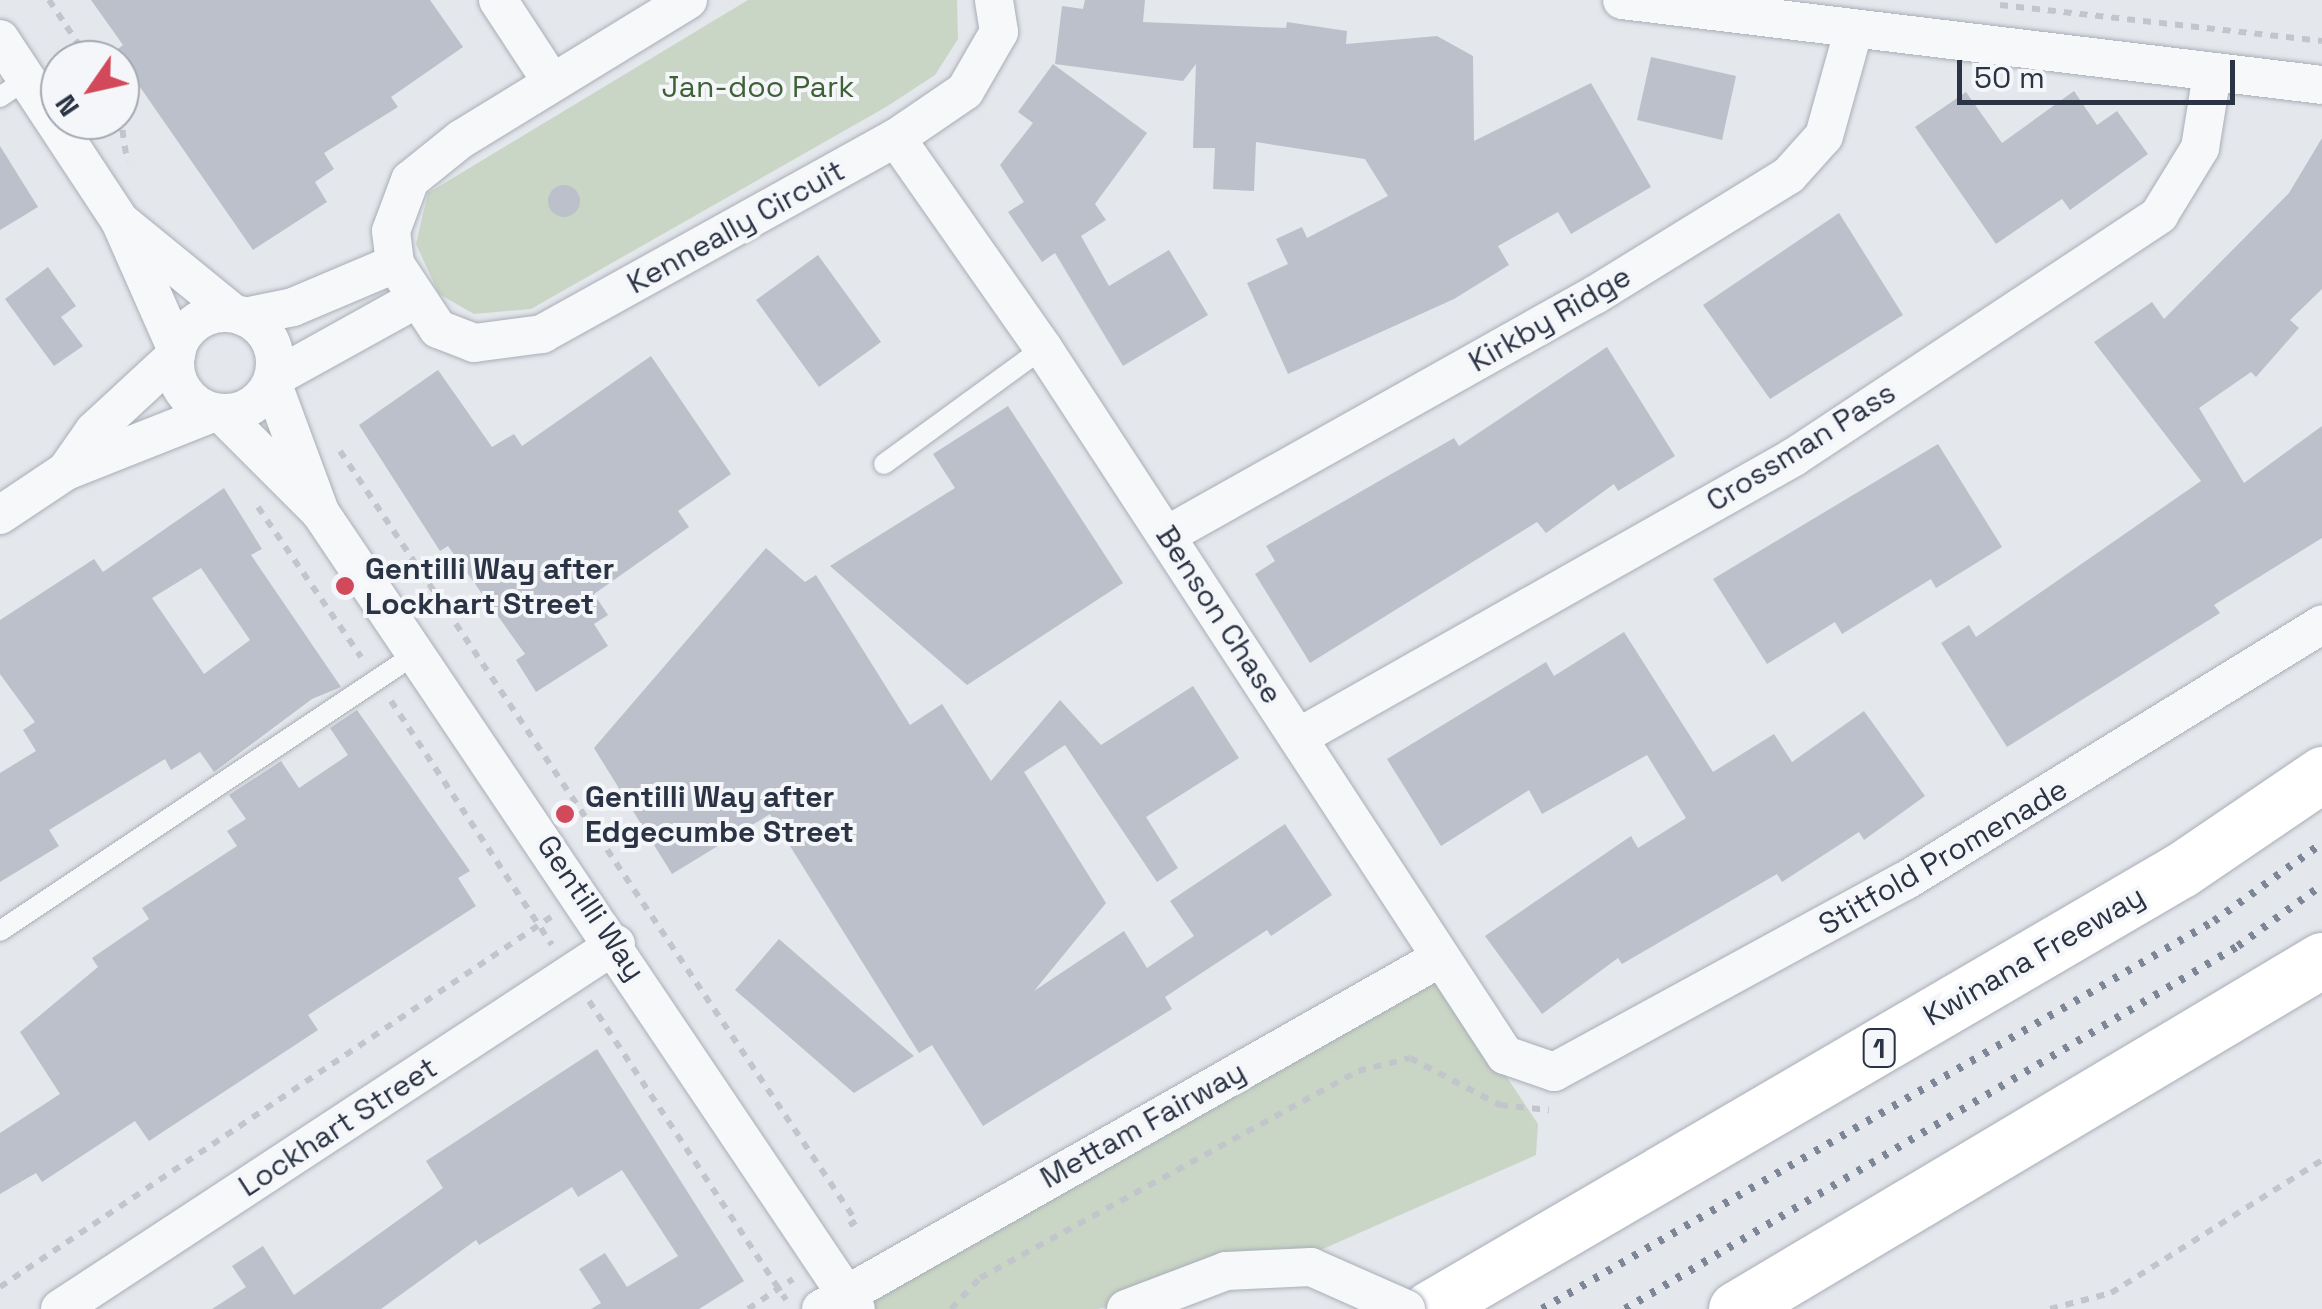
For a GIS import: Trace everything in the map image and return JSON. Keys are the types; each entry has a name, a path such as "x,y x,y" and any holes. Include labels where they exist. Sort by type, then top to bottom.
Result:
{"highway":[{"name":"Kwinana Freeway","path":"1428,1309 2181,870 2322,774"},
{"path":"1736,1309 2322,960"},
{"name":"1","path":"1392,1309 1630,1194"}],"street":[{"path":"498,0 551,82"},
{"name":"Kenneally Circuit","path":"688,0 551,82 410,180 391,231 395,264 413,301 438,328 474,344 542,334 896,138 965,91 999,32 994,0"},
{"path":"1622,0 1853,32 2322,85"},
{"name":"Kirkby Ridge","path":"1166,535 1595,295 1789,175 1824,136 1853,32"},
{"path":"0,39 13,88 120,221 267,335 273,380"},
{"name":"Crossman Pass","path":"1299,737 1794,457 2160,215 2200,148 2212,74"},
{"name":"Benson Chase","path":"896,138 1044,348 1505,1055 1554,1072"},
{"path":"120,221 176,353 184,392 218,413"},
{"path":"66,471 94,432 176,353 198,321 293,306 395,264"},
{"path":"0,515 66,471 218,413 252,406 273,380 413,301"},
{"name":"Gentilli Way","path":"273,380 320,512"},
{"name":"Gentilli Way","path":"218,413 320,512 616,944 819,1252 841,1304"},
{"name":"Stitfold Promenade","path":"1554,1072 1905,881 2322,624"},
{"name":"Lockhart Street","path":"60,1309 616,944"},
{"name":"Mettam Fairway","path":"841,1304 1440,958"},
{"path":"1126,1309 1226,1271 1311,1267 1406,1309"}],"lane":[{"path":"884,464 1044,348"},
{"path":"0,931 416,654"}],"path":[{"path":"49,0 76,40"},
{"path":"1996,4 2322,41"},
{"path":"331,438 856,1221 748,1309"},
{"path":"253,498 792,1309"},
{"path":"0,1287 622,869"},
{"path":"2050,1309 2111,1292 2322,1160"}],"green space":[{"name":"Jan-doo Park","path":"748,0 957,0 958,39 935,75 886,107 531,309 474,314 439,294 416,244 428,193"},
{"path":"1437,972 1538,1124 1536,1155 1307,1256 1098,1309 868,1309 860,1296"}],"building":[{"path":"91,0 430,0 463,47 391,97 398,107 324,153 334,169 315,182 327,202 253,250 140,87 140,40 119,40"},
{"path":"1085,0 1145,0 1143,22 1286,28 1287,22 1347,31 1346,44 1437,36 1473,56 1474,141 1591,83 1651,187 1571,234 1558,212 1498,246 1509,265 1454,299 1288,374 1247,283 1288,264 1276,239 1302,227 1307,238 1388,196 1365,159 1256,142 1254,191 1213,189 1215,148 1193,148 1196,64 1183,81 1055,64 1062,6 1083,9"},
{"path":"1651,57 1736,76 1722,140 1637,120"},
{"path":"1053,64 1147,133 1095,204 1106,220 1081,236 1109,286 1169,250 1208,315 1123,366 1055,253 1042,262 1008,212 1024,202 1000,165 1033,123 1018,112"},
{"path":"2074,91 2097,125 2117,111 2148,154 2070,210 2062,199 1996,244 1915,127 1966,92 2002,143"},
{"path":"2322,138 2322,289 2290,320 2299,328 2256,377 2251,372 2199,408 2244,483 2322,426 2322,538 2214,605 2220,613 2007,747 1941,643 1969,625 1976,637 2201,481 2094,342 2152,302 2164,319 2289,193"},
{"path":"0,146 38,207 0,230"},
{"path":"564,185 575,190 580,201 575,212 564,217 553,212 548,201 553,190"},
{"path":"1839,213 1903,315 1770,399 1703,305"},
{"path":"818,255 881,342 819,387 756,300"},
{"path":"48,267 76,306 61,317 83,346 54,366 5,299"},
{"path":"1607,347 1675,456 1618,491 1614,484 1546,533 1537,522 1310,663 1255,574 1275,561 1266,546 1454,438 1459,446"},
{"path":"651,356 731,474 678,511 689,527 594,594 608,615 594,624 608,646 536,692 516,660 525,654 448,546 440,551 359,425 438,370 492,447 514,434 522,446"},
{"path":"1008,406 1123,583 967,685 830,566 955,488 933,454"},
{"path":"1938,444 2002,547 1936,588 1931,579 1842,634 1835,622 1767,664 1713,579"},
{"path":"224,488 262,549 251,555 341,687 312,699 214,772 200,752 171,770 165,759 49,830 59,846 0,882 0,773 36,751 23,730 35,722 0,674 0,620 94,559 103,572","holes":["201,568 250,640 204,674 152,598"]},
{"path":"766,548 805,582 816,575 910,725 942,704 991,781 1060,700 1101,745 1193,686 1239,758 1146,817 1178,868 1157,882 1065,745 1024,772 1106,903 1034,991 1124,931 1147,968 1194,936 1170,901 1285,824 1332,895 1271,936 1267,930 1165,997 1172,1009 983,1126 932,1045 919,1053 770,814 672,874 594,748"},
{"path":"1624,632 1713,772 1774,734 1792,762 1864,711 1925,796 1864,840 1859,832 1782,882 1777,874 1622,964 1618,958 1542,1014 1485,936 1631,836 1638,848 1686,818 1647,755 1542,814 1529,790 1441,846 1387,759 1546,662 1554,676"},
{"path":"357,710 470,871 458,878 476,906 308,1015 318,1030 149,1141 135,1121 42,1182 36,1173 0,1194 0,1133 60,1094 20,1032 98,967 92,958 149,919 142,908 237,846 227,831 246,819 229,795 281,761 299,788 348,755 330,728"},
{"path":"779,939 914,1056 854,1093 735,990"},
{"path":"597,1049 744,1281 699,1309 591,1309 601,1303 579,1269 605,1253 627,1287 678,1256 622,1170 578,1197 572,1187 479,1245 476,1240 381,1309 212,1309 246,1287 232,1266 263,1246 294,1295 443,1188 426,1161"}],"railway":[{"path":"1542,1309 2214,921 2322,843"},
{"path":"1625,1309 2238,946 2322,885"}],"place":[{"name":"Gentilli Way after Lockhart Street","path":"345,586"},
{"name":"Gentilli Way after Edgecumbe Street","path":"565,814"}]}
